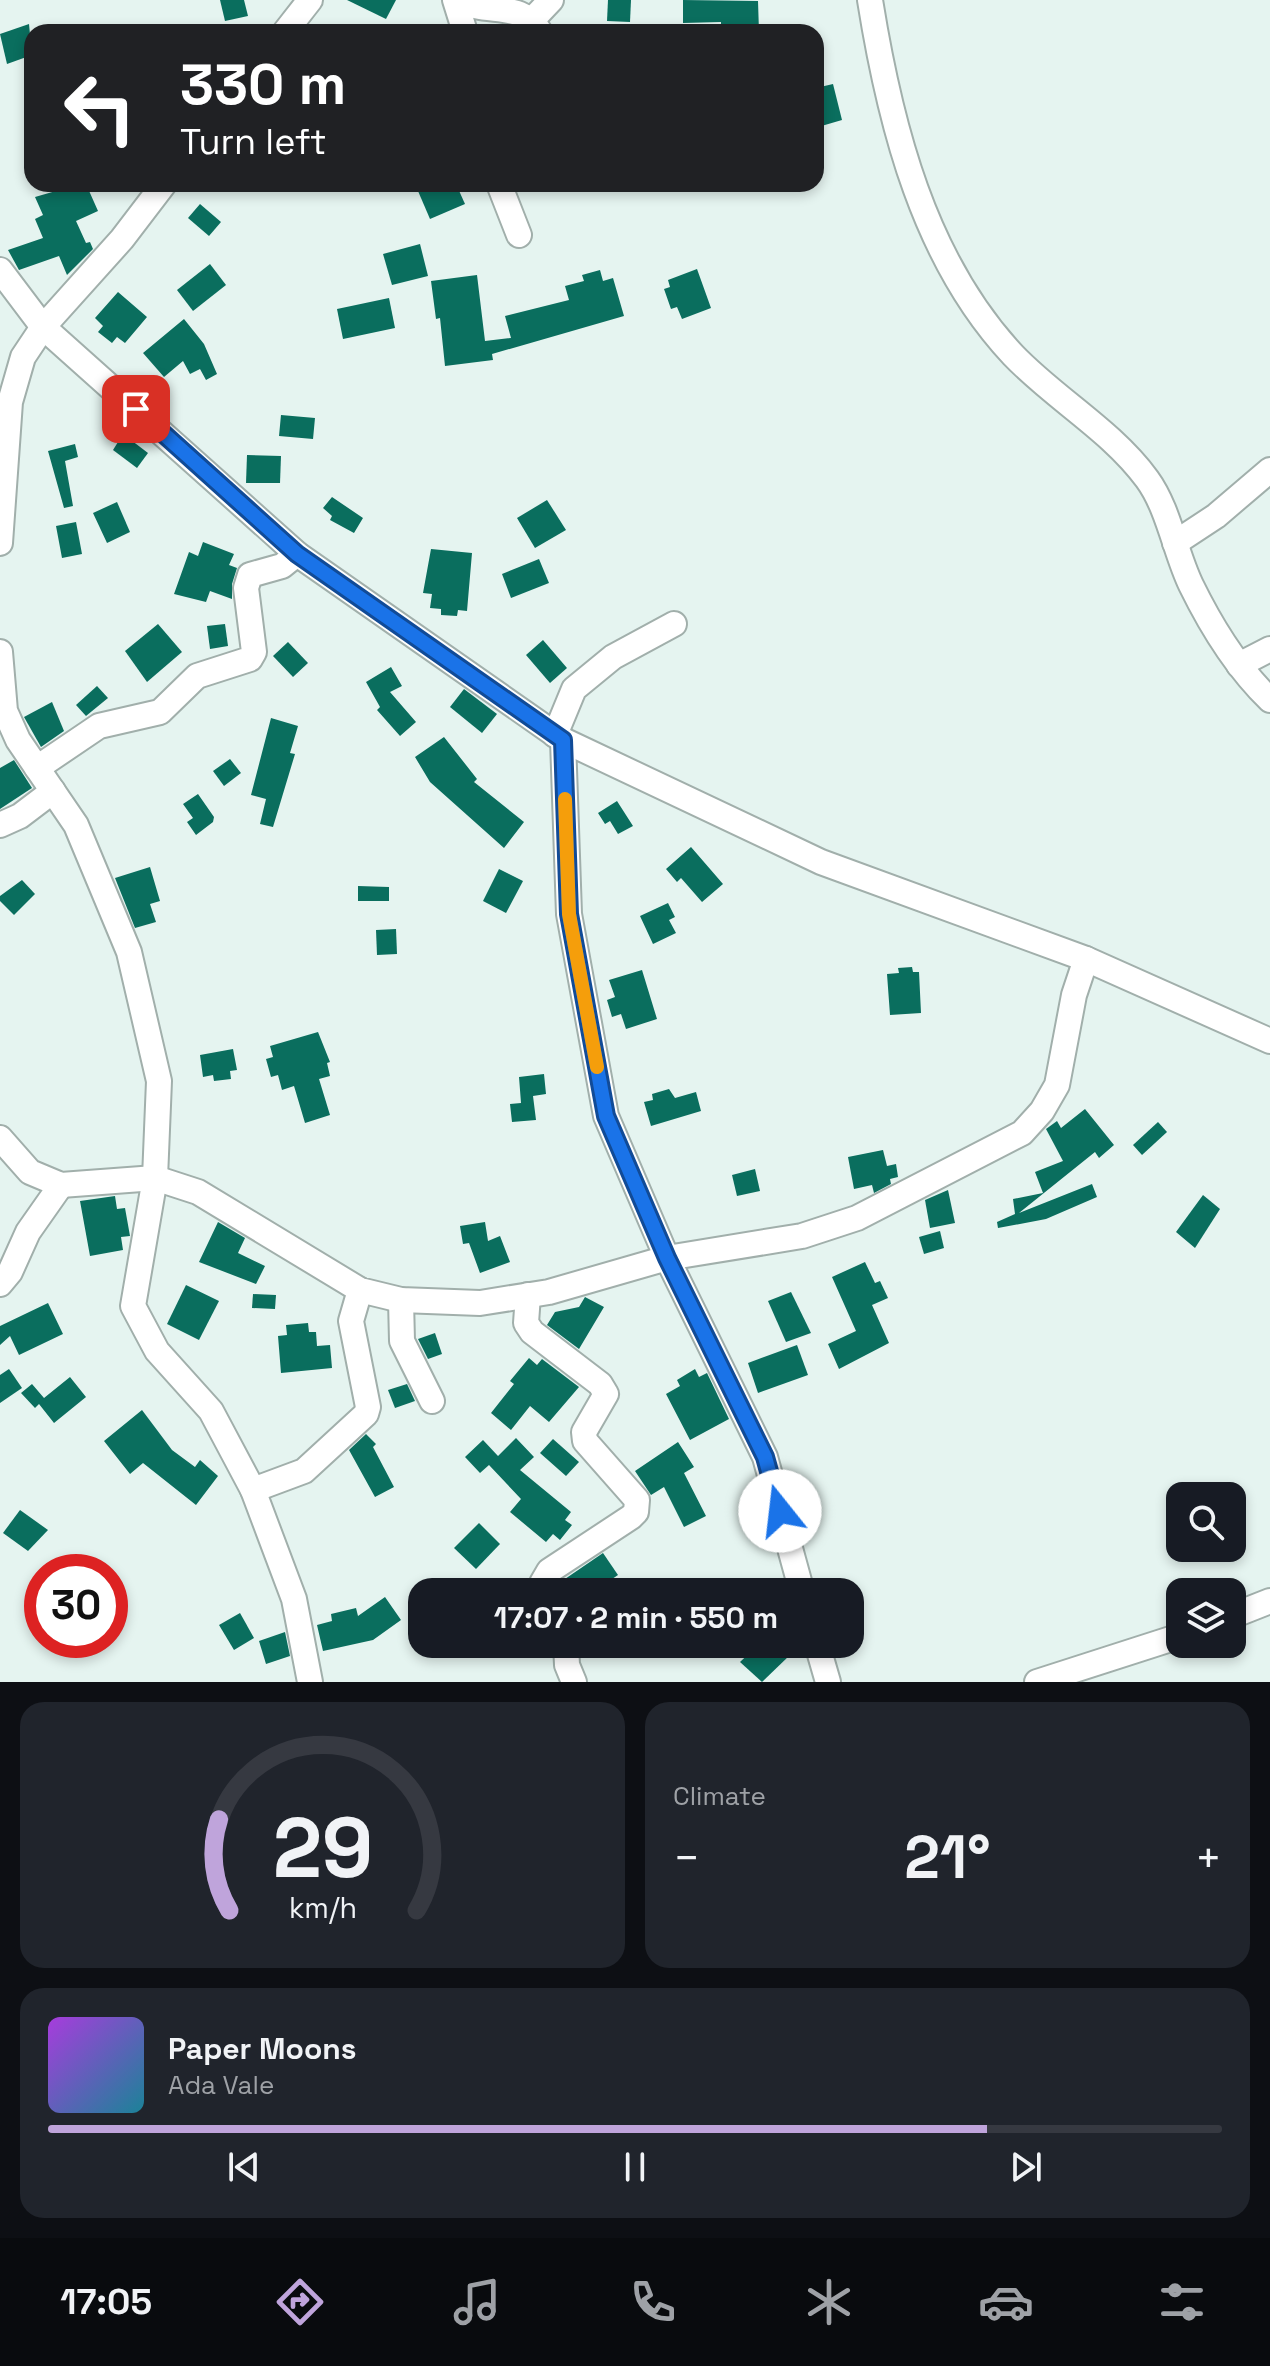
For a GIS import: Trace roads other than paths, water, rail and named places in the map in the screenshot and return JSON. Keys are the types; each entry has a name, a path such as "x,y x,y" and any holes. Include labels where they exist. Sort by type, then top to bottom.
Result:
{"street":[{"path":"291,24 310,0"},
{"path":"457,0 504,8 534,24"},
{"path":"457,0 463,24"},
{"path":"537,24 551,0"},
{"path":"870,0 896,137 955,274 972,304 1014,356 1117,447 1148,480 1191,585 1239,665 1270,700"},
{"path":"0,543 10,402 23,357 43,327 122,239 158,192"},
{"path":"502,192 519,235"},
{"path":"0,270 43,327 297,554 559,737 821,862 1086,959 1270,1041"},
{"path":"1175,543 1216,516 1270,470"},
{"path":"37,768 99,726 160,712 197,676 250,659 254,652 246,588 250,575 282,566 297,554"},
{"path":"674,624 613,657 574,689 559,737 569,914 606,1116 667,1258 765,1457 798,1578"},
{"path":"1239,665 1270,649"},
{"path":"0,652 5,711 37,768 76,825 129,952 159,1081 155,1178 133,1306 157,1351 211,1411 253,1490 294,1599 310,1682"},
{"path":"0,825 20,816 53,791"},
{"path":"0,1138 30,1172 61,1185 155,1178 198,1192 360,1290 401,1300 480,1303 549,1292 667,1258 802,1236 857,1218 1022,1133 1042,1111 1057,1085 1074,995 1086,959"},
{"path":"0,1284 10,1272 28,1232 61,1185"},
{"path":"253,1490 304,1471 366,1414 368,1407 351,1321 360,1290"},
{"path":"528,1295 526,1323 532,1332 600,1384 606,1394 584,1432 585,1441 637,1500 636,1512 631,1517 549,1571 545,1578"},
{"path":"401,1300 402,1341 432,1401"},
{"path":"1246,1610 1270,1601"},
{"path":"1037,1682 1166,1641"},
{"path":"567,1658 574,1682"},
{"path":"821,1658 828,1682"}]}
